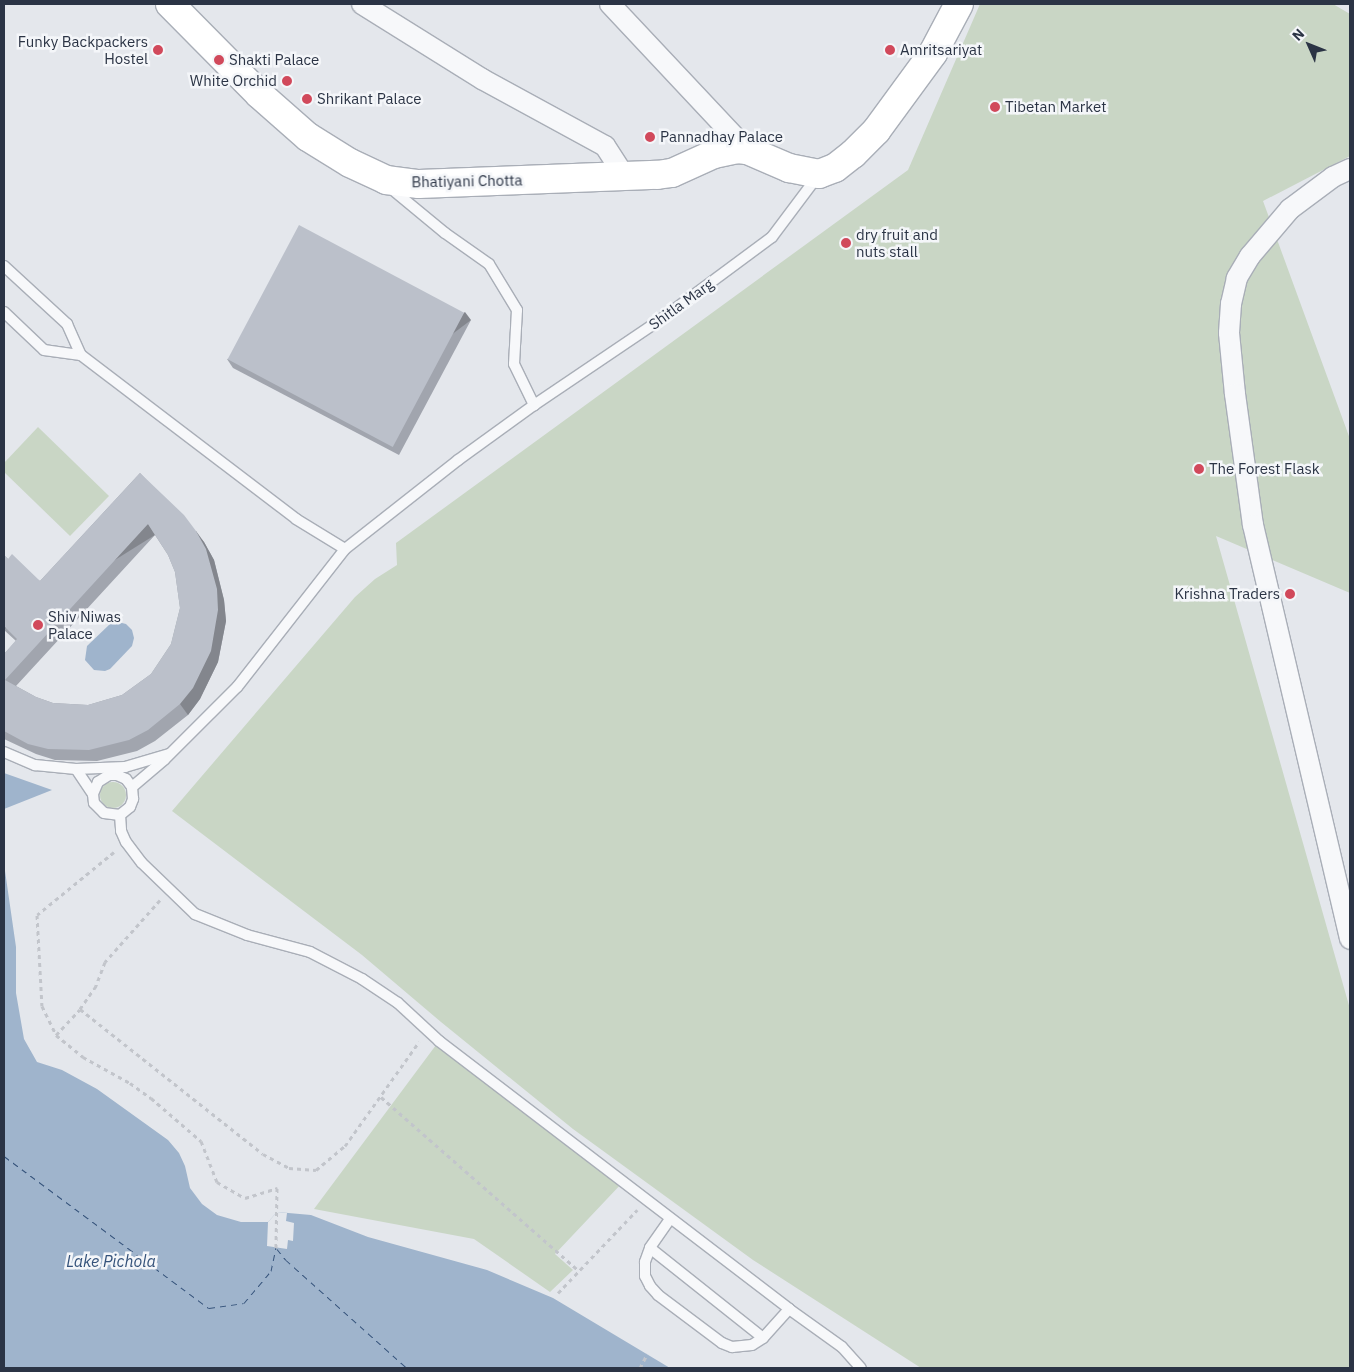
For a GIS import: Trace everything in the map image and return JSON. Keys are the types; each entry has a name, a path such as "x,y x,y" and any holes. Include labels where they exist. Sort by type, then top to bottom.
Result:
{"main road":[{"name":"Bhatiyani Chotta","path":"170,4 259,94 308,137 350,164 386,180 419,184 672,173 714,154 737,149 747,150 789,168 819,174"},
{"name":"Shitla Marg","path":"819,174 835,168 853,154 876,131 933,53 950,8"}],"street":[{"path":"362,4 482,78 605,146 624,175"},
{"path":"610,4 747,150"},
{"path":"1349,928 1253,525 1234,394 1229,333 1231,304 1238,278 1250,256 1290,209 1333,177 1350,169"}],"lane":[{"name":"Shitla Marg","path":"132,787 170,754 237,687 345,549 458,460 660,320 772,236 819,174"},
{"path":"386,180 389,189 445,233 489,264 516,310 514,364 534,406"},
{"path":"4,266 67,324 81,355 296,518 345,549"},
{"path":"4,312 44,350 81,355"},
{"path":"4,752 36,765 76,769 125,766 170,754"},
{"path":"76,769 93,794 94,803 99,810 113,816 120,815 130,807 133,799 132,787 121,776 109,776 98,782 93,794"},
{"path":"120,815 122,831 126,842 142,863 195,914 247,935 310,952 362,979 398,1002 439,1041 670,1219 842,1347 861,1368"},
{"path":"670,1219 650,1248 645,1262 645,1276 650,1286 658,1295 722,1343 732,1347 743,1348 763,1338 789,1309"},
{"path":"650,1248 763,1338"}],"path":[{"path":"126,842 37,915 42,1006 56,1035 84,1057 130,1083 151,1098 201,1141 217,1182 245,1198 277,1188 276,1248"},
{"path":"56,1035 80,1009 96,986 105,962 170,890"},
{"path":"80,1009 263,1154 289,1168 316,1170 345,1146 428,1030"},
{"path":"381,1097 579,1271"},
{"path":"558,1293 646,1200"},
{"path":"640,1368 648,1354"}],"green space":[{"path":"980,4 1333,4 1350,14 1350,156 1263,201 1350,439 1350,593 1216,536 1350,1009 1350,1368 921,1368 753,1260 573,1129 362,955 172,811 355,597 375,579 397,565 396,543 908,170"},
{"path":"38,427 109,496 70,536 4,472 4,463"},
{"path":"113,782 122,786 126,795 122,804 113,808 104,804 100,795 104,786"},
{"path":"439,1041 623,1182 555,1254 573,1270 550,1292 474,1239 314,1209"}],"water":[{"path":"118,622 126,624 132,630 134,638 132,646 110,669 105,671 94,670 85,660 87,646 110,624"},
{"path":"4,773 52,790 4,809"},
{"name":"Lake Pichola","path":"4,864 16,947 16,993 24,1039 37,1062 62,1070 97,1089 168,1140 179,1153 185,1166 190,1188 202,1204 217,1215 241,1222 268,1222 277,1212 311,1215 368,1237 487,1270 553,1298 670,1368 4,1368"}],"pier":[{"path":"277,1212 287,1213 286,1221 294,1223 293,1241 288,1240 287,1249 267,1246 268,1222"}],"building":[{"path":"299,225 464,313 393,447 228,359"},
{"name":"Shiv Niwas Palace","path":"140,473 184,515 196,531 206,549 217,589 218,610 211,651 193,688 180,704 148,730 129,740 89,750 48,749 28,744 4,731 4,654 17,639 4,626 4,555 8,559 12,554 40,581","holes":["148,524 168,555 175,572 180,608 171,644 151,674 122,695 88,705 53,703 36,697 5,680"]}],"ferry route":[{"path":"4,1156 209,1308 244,1303 271,1271 276,1248"},
{"path":"277,1249 286,1260 407,1368"}],"place":[{"name":"Funky Backpackers Hostel","path":"158,50"},
{"name":"Amritsariyat","path":"890,50"},
{"name":"Shakti Palace","path":"219,60"},
{"name":"White Orchid","path":"287,81"},
{"name":"Shrikant Palace","path":"307,99"},
{"name":"Tibetan Market","path":"995,107"},
{"name":"Pannadhay Palace","path":"650,137"},
{"name":"dry fruit and nuts stall","path":"846,243"},
{"name":"The Forest Flask","path":"1199,469"},
{"name":"Krishna Traders","path":"1290,594"},
{"name":"Shiv Niwas Palace","path":"38,625"}]}
